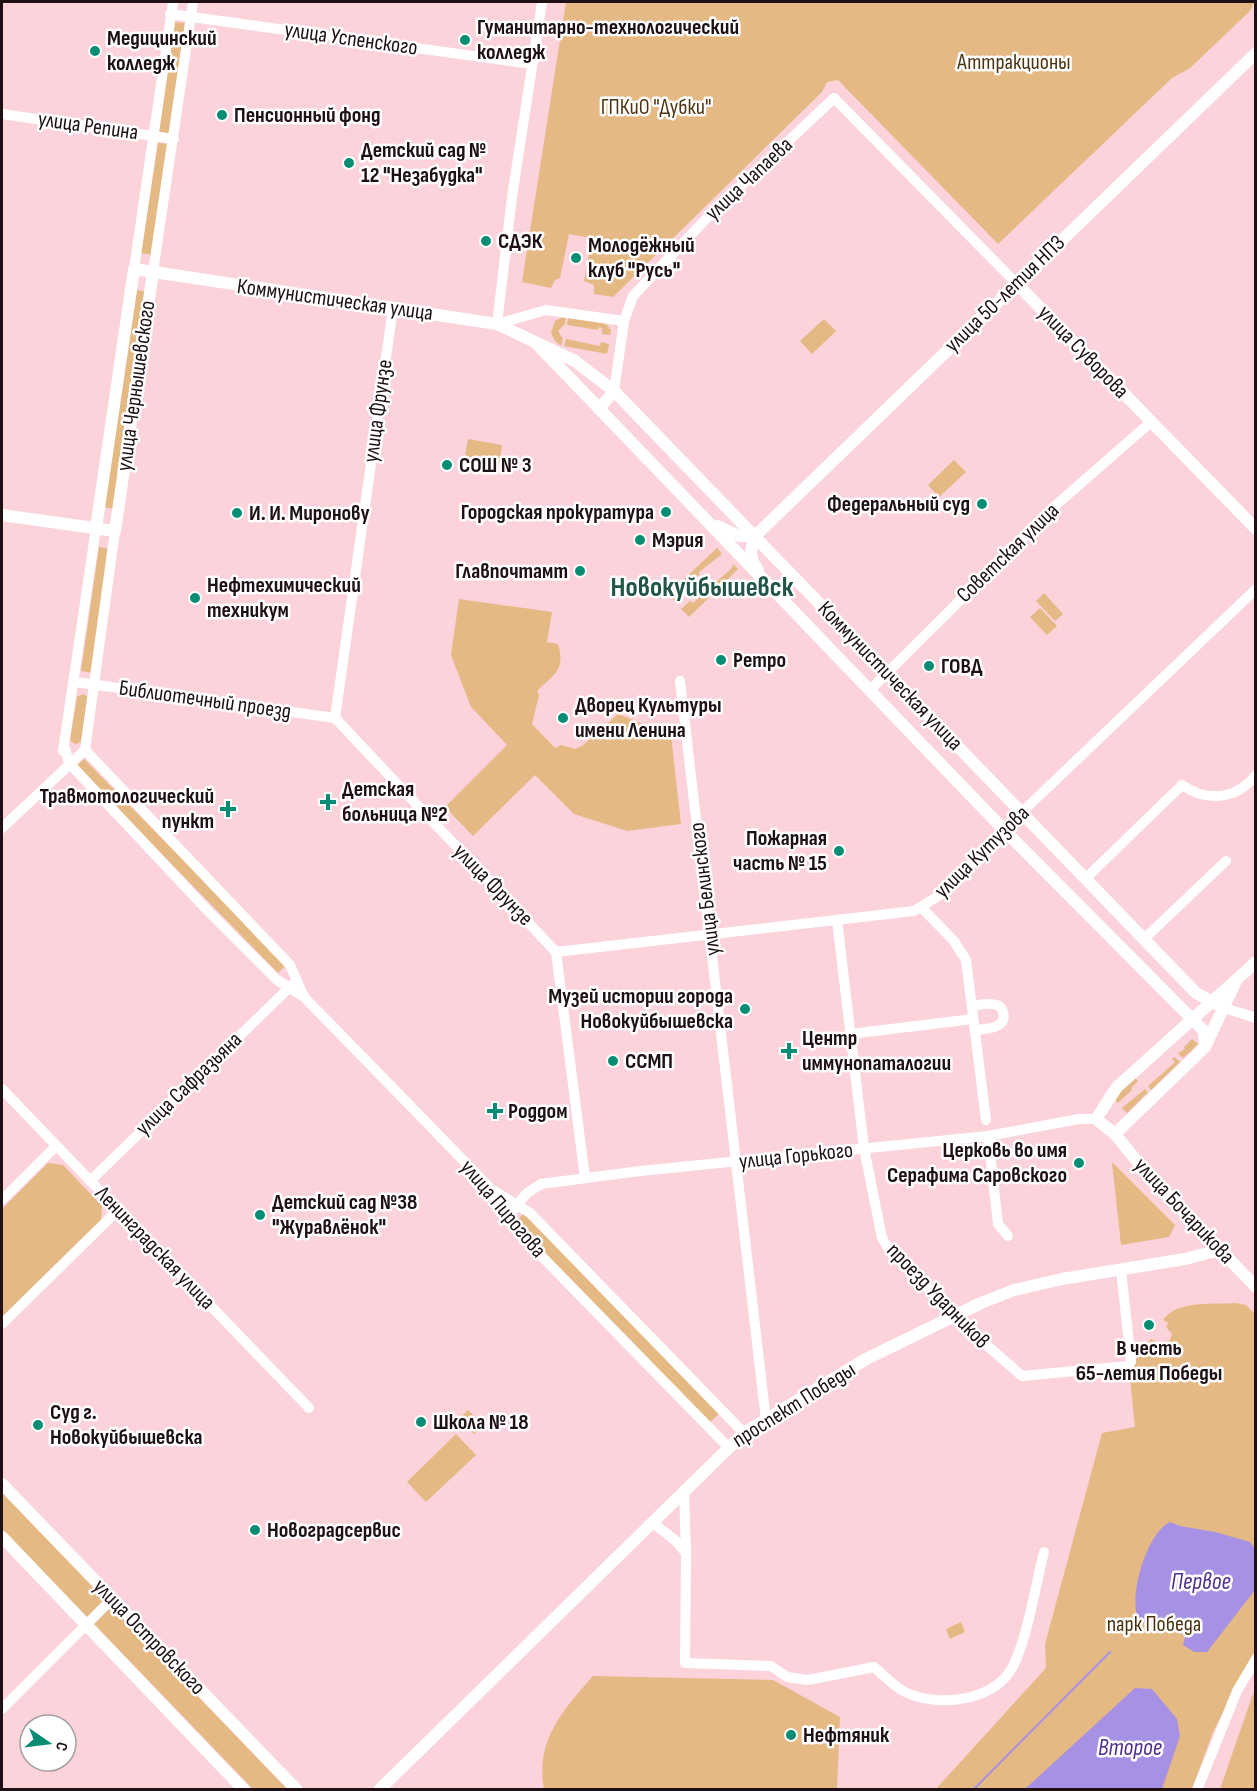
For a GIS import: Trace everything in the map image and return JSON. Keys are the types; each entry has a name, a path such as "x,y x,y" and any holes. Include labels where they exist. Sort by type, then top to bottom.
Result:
{"main road":[{"name":"улица 50-летия НПЗ","path":"755,536 1256,53"},
{"name":"Коммунистическая улица","path":"134,269 497,324 575,361 614,391 888,672 1085,879 1197,993 1222,1014"},
{"name":"улица Чернышевского","path":"96,528 134,269"},
{"name":"улица Чернышевского","path":"115,531 153,272"},
{"name":"улица Суворова","path":"1016,283 1256,529"},
{"name":"Коммунистическая улица","path":"533,340 1004,830 1191,1018 1206,1034 1205,1047"},
{"path":"599,409 614,391"},
{"path":"698,513 724,531 739,536 755,536 750,550 752,561 773,590"},
{"path":"2,515 115,531"},
{"name":"улица Кутузова","path":"1004,830 1021,813"},
{"path":"1096,1119 1118,1087 1191,1018 1256,962"},
{"path":"1115,1134 1205,1047 1236,980"},
{"path":"1191,1018 1222,1014"},
{"name":"улица Бочарикова","path":"1096,1119 1115,1134 1149,1176 1256,1287"},
{"name":"проспект Победы","path":"379,1790 744,1432 866,1359 1014,1290 1185,1259 1220,1250"},
{"name":"улица Островского","path":"2,1484 297,1790"},
{"name":"улица Островского","path":"2,1537 244,1790"}],"street":[{"name":"улица Чернышевского","path":"134,269 172,2"},
{"name":"улица Чернышевского","path":"153,272 193,2"},
{"path":"542,2 512,196 497,324 546,310 624,321"},
{"name":"улица Успенского","path":"170,14 532,64"},
{"name":"улица Суворова","path":"834,98 1016,283"},
{"name":"улица Чапаева","path":"614,391 624,321 633,296 646,280 834,98"},
{"name":"улица Репина","path":"2,114 174,139"},
{"name":"улица Фрунзе","path":"393,308 335,718 556,952"},
{"name":"Советская улица","path":"870,690 1056,505 1152,421"},
{"name":"улица Чернышевского","path":"69,764 64,745 96,528"},
{"name":"улица Чернышевского","path":"85,750 115,531"},
{"name":"улица Кутузова","path":"1021,813 1256,589"},
{"name":"улица Белинского","path":"680,681 738,1162 766,1420"},
{"name":"Библиотечный проезд","path":"75,682 335,718"},
{"path":"60,772 64,745"},
{"path":"2,828 85,750"},
{"name":"улица Пирогова","path":"85,750 290,965 304,997"},
{"name":"улица Пирогова","path":"69,764 208,911 277,980 304,997 489,1187 514,1228 728,1446"},
{"path":"1085,879 1182,785 1205,796 1226,796 1254,782"},
{"name":"улица Кутузова","path":"556,952 914,911 940,895 1004,830"},
{"path":"1145,938 1226,861"},
{"path":"922,908 954,940 966,960 986,1120"},
{"name":"проезд Ударников","path":"837,920 864,1148 882,1238 954,1316 1022,1376 1128,1366 1131,1362 1121,1270"},
{"path":"556,952 585,1178"},
{"name":"улица Сафразьяна","path":"90,1180 298,979"},
{"path":"850,1034 974,1024 995,1028 1002,1023 1004,1015 997,1005 972,1006"},
{"path":"1222,1014 1256,1018"},
{"name":"Ленинградская улица","path":"2,1089 309,1408"},
{"name":"улица Горького","path":"508,1216 527,1193 541,1184 988,1136 1079,1119 1096,1119"},
{"path":"988,1136 998,1224 1008,1236"},
{"path":"2,1200 56,1146"},
{"name":"улица Пирогова","path":"489,1187 530,1213 744,1432"},
{"path":"2,1324 118,1210"},
{"path":"684,1490 685,1664 771,1666 787,1677 808,1680 874,1668 906,1693 936,1700 965,1700 992,1689 1014,1664 1044,1552"},
{"path":"652,1522 676,1541 686,1553"},
{"path":"2,1709 112,1599"},
{"path":"1197,1790 1237,1690 1256,1659"}],"green space":[{"name":"ГПКиО \"Дубки\"","path":"566,2 1254,2 1250,11 1190,68 1172,78 998,244 838,80 827,82 822,92 613,297 594,294 594,285 584,281 592,238 569,234 560,278 555,280 551,288 522,282"},
{"path":"175,22 186,23 169,134 159,132"},
{"path":"158,143 169,144 152,255 141,253"},
{"path":"137,290 148,292 115,509 104,507"},
{"path":"566,317 565,324 558,331 563,339 561,346 551,333 555,321"},
{"path":"568,317 606,324 611,330 610,335 602,334 602,328 599,327 598,330 567,325"},
{"path":"824,319 836,331 812,354 800,341"},
{"path":"566,339 600,346 601,342 609,344 607,354 564,346"},
{"path":"468,439 502,445 499,467 464,461"},
{"path":"954,460 966,472 939,497 928,485"},
{"path":"99,547 110,549 92,673 81,671"},
{"path":"717,548 722,554 699,572 700,574 682,591 684,595 676,603 668,594"},
{"path":"733,564 738,569 689,617 681,609 690,601 693,603 732,568"},
{"path":"1044,593 1063,614 1055,621 1036,601"},
{"path":"459,599 552,612 547,642 558,644 559,666 553,676 537,691 539,695 532,724 555,748 561,745 575,749 582,746 618,714 653,728 670,727 681,824 627,831 574,814 535,775 473,836 445,807 507,745 471,707 451,655"},
{"path":"1040,608 1057,626 1047,635 1030,617"},
{"path":"83,694 88,697 81,742 75,744 70,740 77,697"},
{"path":"84,759 286,965 278,973 76,766"},
{"path":"1192,1039 1198,1044 1183,1058 1178,1053 1185,1049 1184,1047"},
{"path":"1174,1057 1180,1062 1151,1090 1148,1086 1175,1062 1172,1059"},
{"path":"1135,1078 1138,1081 1131,1088 1132,1090 1118,1103 1113,1099"},
{"path":"1145,1089 1148,1092 1127,1113 1122,1108"},
{"path":"1112,1162 1175,1225 1169,1237 1121,1245"},
{"path":"48,1163 63,1165 102,1206 101,1220 2,1317 2,1209"},
{"path":"524,1213 720,1413 710,1422 514,1224"},
{"name":"парк Победa","path":"1197,1304 1246,1305 1256,1315 1255,1650 1213,1732 1192,1789 935,1790 1046,1668 1045,1644 1102,1433 1135,1427 1129,1369 1151,1339 1162,1345 1170,1340 1172,1334 1166,1327 1168,1323 1163,1320 1170,1313"},
{"path":"468,1410 483,1425 474,1434 459,1418"},
{"path":"456,1434 476,1455 426,1502 407,1482"},
{"path":"2,1491 108,1602 90,1621 2,1529"},
{"path":"110,1605 287,1789 253,1789 93,1623"},
{"path":"961,1622 965,1632 950,1639 946,1629"},
{"name":"Нефтяник","path":"593,1676 773,1680 840,1717 837,1789 544,1789 542,1772 544,1756 554,1727 571,1701"},
{"path":"1255,1691 1255,1789 1220,1789 1253,1694"}],"water":[{"name":"Первое","path":"1170,1522 1250,1542 1255,1549 1255,1590 1207,1652 1194,1652 1183,1645 1185,1637 1175,1626 1161,1621 1153,1627 1139,1621 1136,1611 1137,1582 1141,1567 1154,1538"},
{"name":"Второе","path":"1135,1688 1152,1689 1177,1719 1180,1736 1162,1789 1025,1789"}],"waterway":[{"path":"973,1790 1110,1652"}],"place":[{"name":"Гуманитарно-технологический колледж","path":"465,40"},
{"name":"Медицинский колледж","path":"95,51"},
{"name":"Пенсионный фонд","path":"222,115"},
{"name":"Детский сад № 12 \"Незабудка\"","path":"349,163"},
{"name":"СДЭК","path":"486,241"},
{"name":"Молодёжный клуб \"Русь\"","path":"576,258"},
{"name":"СОШ № 3","path":"447,465"},
{"name":"Федеральный суд","path":"982,504"},
{"name":"Городская прокуратура","path":"666,512"},
{"name":"И. И. Миронову","path":"237,513"},
{"name":"Мэрия","path":"640,540"},
{"name":"Главпочтамт","path":"580,571"},
{"name":"Нефтехимический техникум","path":"195,598"},
{"name":"Ретро","path":"721,660"},
{"name":"ГОВД","path":"929,666"},
{"name":"Дворец Культуры имени Ленина","path":"563,718"},
{"name":"Детская больница №2","path":"328,802"},
{"name":"Травмотологический пункт","path":"228,809"},
{"name":"Пожарная часть № 15","path":"839,851"},
{"name":"Музей истории города Новокуйбышевска","path":"745,1009"},
{"name":"Центр иммунопаталогии","path":"789,1051"},
{"name":"ССМП","path":"613,1061"},
{"name":"Роддом","path":"495,1111"},
{"name":"Церковь во имя Серафима Саровского","path":"1079,1163"},
{"name":"Детский сад №38 \"Журавлёнок\"","path":"260,1215"},
{"name":"В честь 65-летия Победы","path":"1149,1325"},
{"name":"Школа № 18","path":"421,1422"},
{"name":"Суд г. Новокуйбышевска","path":"38,1425"},
{"name":"Новоградсервис","path":"255,1530"},
{"name":"Нефтяник","path":"791,1735"}],"district":[{"name":"Новокуйбышевск","path":"702,587"}],"park label":[{"name":"Аттракционы","path":"1014,62"}]}
